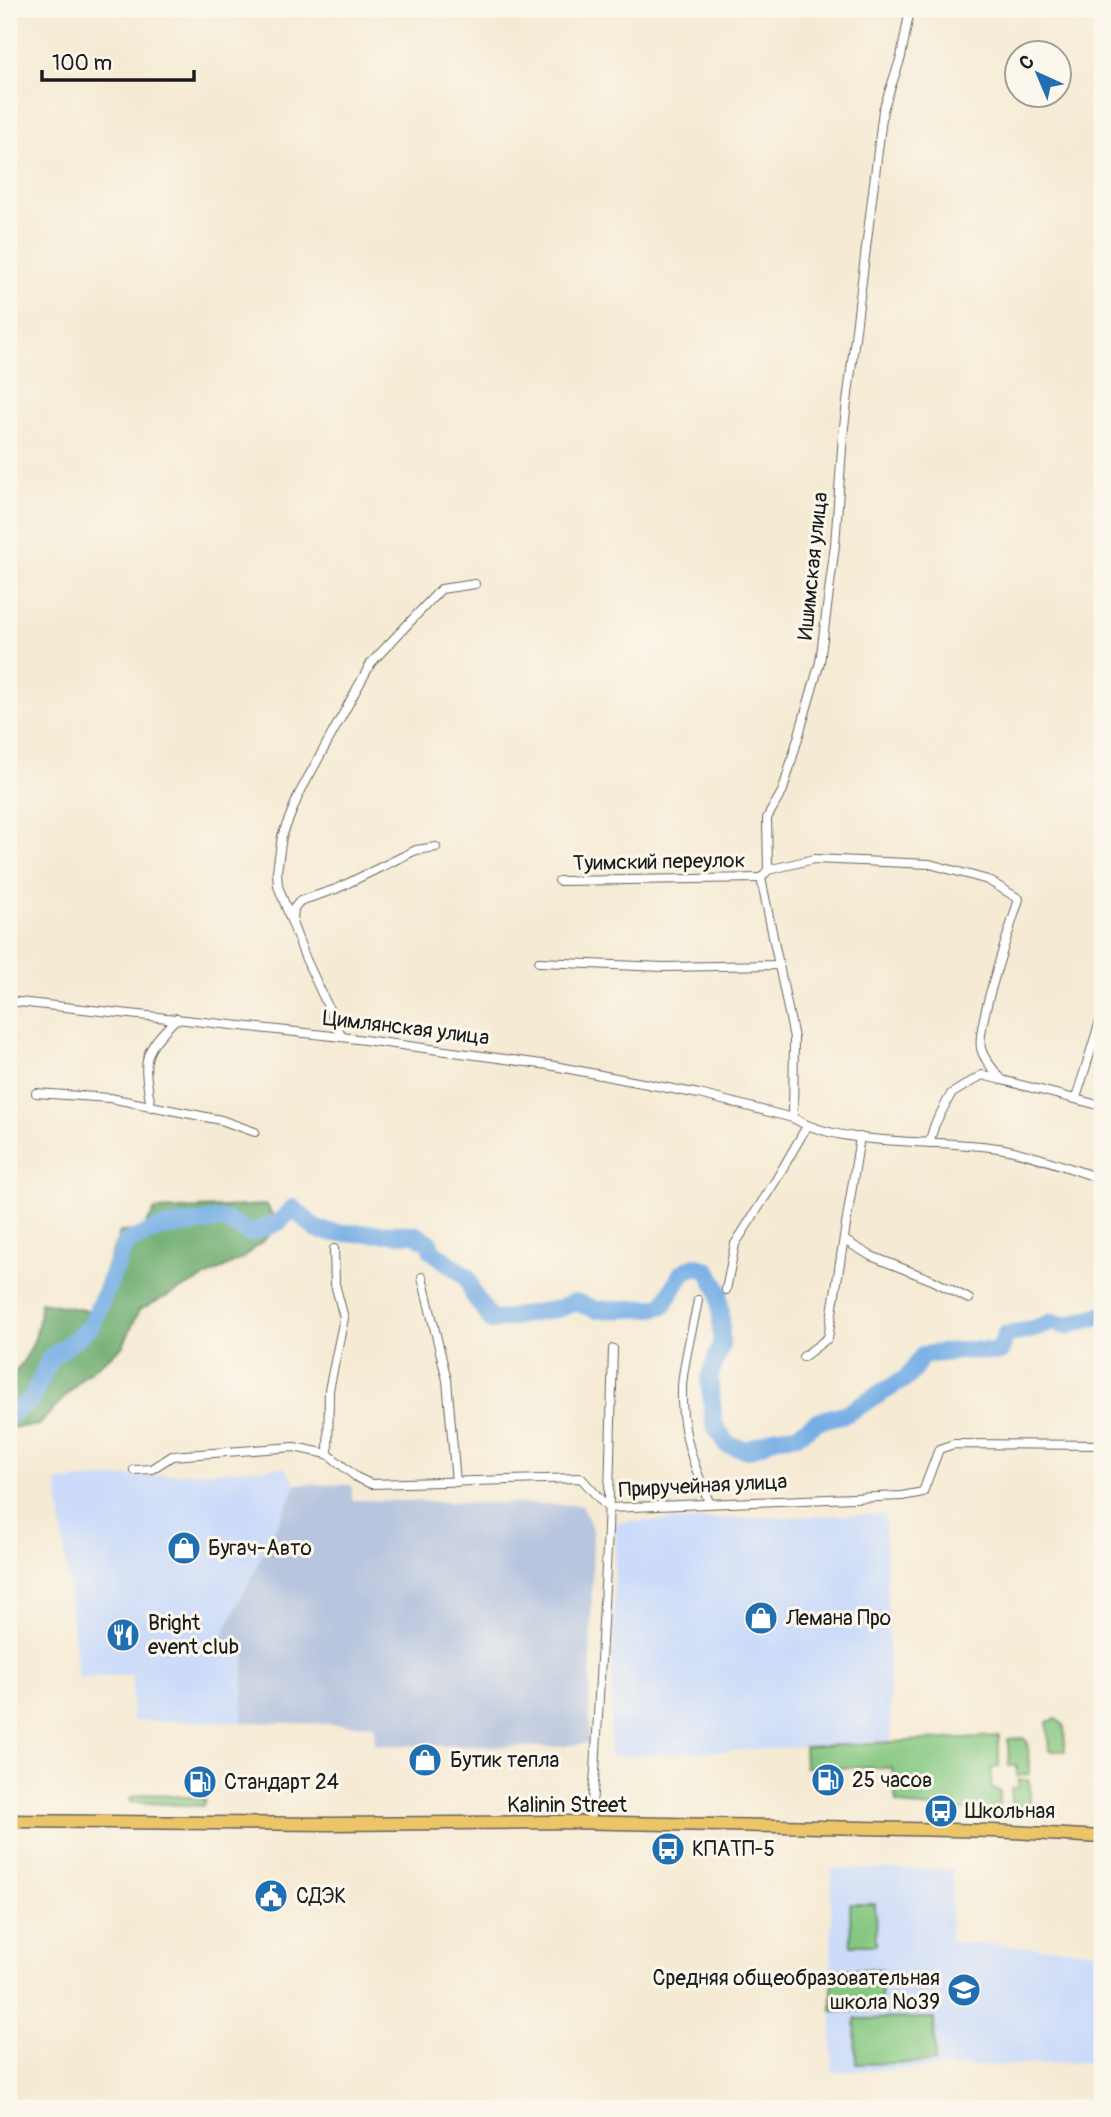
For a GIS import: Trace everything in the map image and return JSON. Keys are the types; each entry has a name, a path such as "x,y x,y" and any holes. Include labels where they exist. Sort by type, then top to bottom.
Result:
{"main road":[{"path":"9,1830 32,1822"},
{"name":"Kalinin Street","path":"9,1823 590,1824 875,1828 1102,1837"}],"street":[{"name":"Ишимская улица","path":"768,870 767,818 783,790 820,662 835,545 843,435 883,110 901,57 910,9"},
{"path":"342,1037 278,886 277,871 282,835 305,783 368,667 382,649 442,589 475,584"},
{"path":"293,926 294,908 300,901 336,889 416,850 436,847"},
{"path":"793,1118 794,1038 761,878 768,870 814,859 930,864 988,880 1019,899 980,1040 981,1051 1002,1080"},
{"name":"Туимский переулок","path":"559,881 761,878"},
{"path":"540,962 664,967 779,965"},
{"name":"Цимлянская улица","path":"9,1001 342,1037 549,1065 699,1094 793,1118 807,1126 860,1137 1005,1149 1102,1179"},
{"path":"1076,1098 1102,1015"},
{"path":"151,1107 145,1060 158,1037 177,1018"},
{"path":"929,1143 935,1124 951,1094 982,1075 1102,1106"},
{"path":"36,1093 110,1098 221,1120 255,1132"},
{"path":"726,1290 735,1244 807,1126"},
{"path":"803,1357 828,1338 860,1137"},
{"path":"844,1240 871,1256 932,1280 970,1299"},
{"path":"328,1454 329,1390 344,1318 335,1284 334,1249"},
{"path":"422,1277 447,1380 456,1482"},
{"path":"698,1300 682,1385 684,1429 693,1465 709,1502"},
{"path":"590,1824 608,1508 612,1349"},
{"name":"Приручейная улица","path":"134,1470 152,1469 172,1456 294,1447 328,1454 356,1477 370,1484 581,1478 608,1508 902,1496 923,1492 939,1449 954,1444 1102,1445"}],"shaded area":[{"path":"284,1467 297,1484 220,1641 245,1644 242,1722 132,1721 132,1675 78,1678 57,1481"},
{"path":"297,1484 352,1485 352,1500 582,1505 593,1531 589,1743 559,1747 375,1745 374,1725 242,1722 245,1644 220,1641"},
{"name":"Лемана Про","path":"885,1514 891,1742 610,1757 616,1522"},
{"name":"Средняя общеобразовательная школа №39","path":"831,1869 953,1869 950,1942 1096,1951 1093,2062 832,2072"}],"green space":[{"path":"267,1205 278,1227 244,1258 139,1310 123,1346 84,1376 39,1425 9,1428 9,1380 33,1344 40,1302 90,1311 120,1232 142,1231 155,1210"},
{"path":"1056,1719 1064,1725 1065,1751 1049,1751 1047,1722"},
{"path":"999,1736 999,1767 992,1768 991,1788 1000,1791 999,1813 909,1806 896,1802 892,1768 805,1767 804,1747"},
{"path":"1023,1738 1028,1743 1029,1774 1017,1776 1017,1766 1009,1766 1008,1739"},
{"path":"1018,1780 1030,1780 1030,1809 1027,1814 1011,1814 1011,1788 1018,1788"},
{"path":"146,1794 205,1800 203,1806 130,1802 131,1797"},
{"path":"850,1904 875,1904 876,1945 851,1945"},
{"path":"832,1969 881,1969 881,2010 832,2011"},
{"path":"934,2018 935,2062 856,2064 855,2019"}],"waterway":[{"path":"9,1416 31,1400 50,1359 91,1326 126,1242 158,1229 223,1219 250,1233 279,1222 293,1208 317,1230 337,1233 414,1234 429,1242 432,1251 467,1277 473,1294 492,1321 561,1308 575,1302 597,1310 654,1308 664,1305 682,1273 695,1266 708,1270 719,1292 721,1318 721,1346 709,1378 714,1424 727,1445 748,1450 778,1437 797,1435 818,1421 848,1413 908,1377 923,1355 966,1350 1000,1352 1005,1335 1053,1322 1065,1326 1102,1315"}],"place":[{"name":"Бугач-Авто","path":"184,1548"},
{"name":"Лемана Про","path":"761,1618"},
{"name":"Bright event club","path":"123,1635"},
{"name":"Бутик тепла","path":"425,1760"},
{"name":"25 часов","path":"828,1780"},
{"name":"Стандарт 24","path":"200,1782"},
{"name":"Школьная","path":"941,1811"},
{"name":"КПАТП-5","path":"668,1849"},
{"name":"СДЭК","path":"271,1896"},
{"name":"Средняя общеобразовательная школа №39","path":"964,1990"}]}
